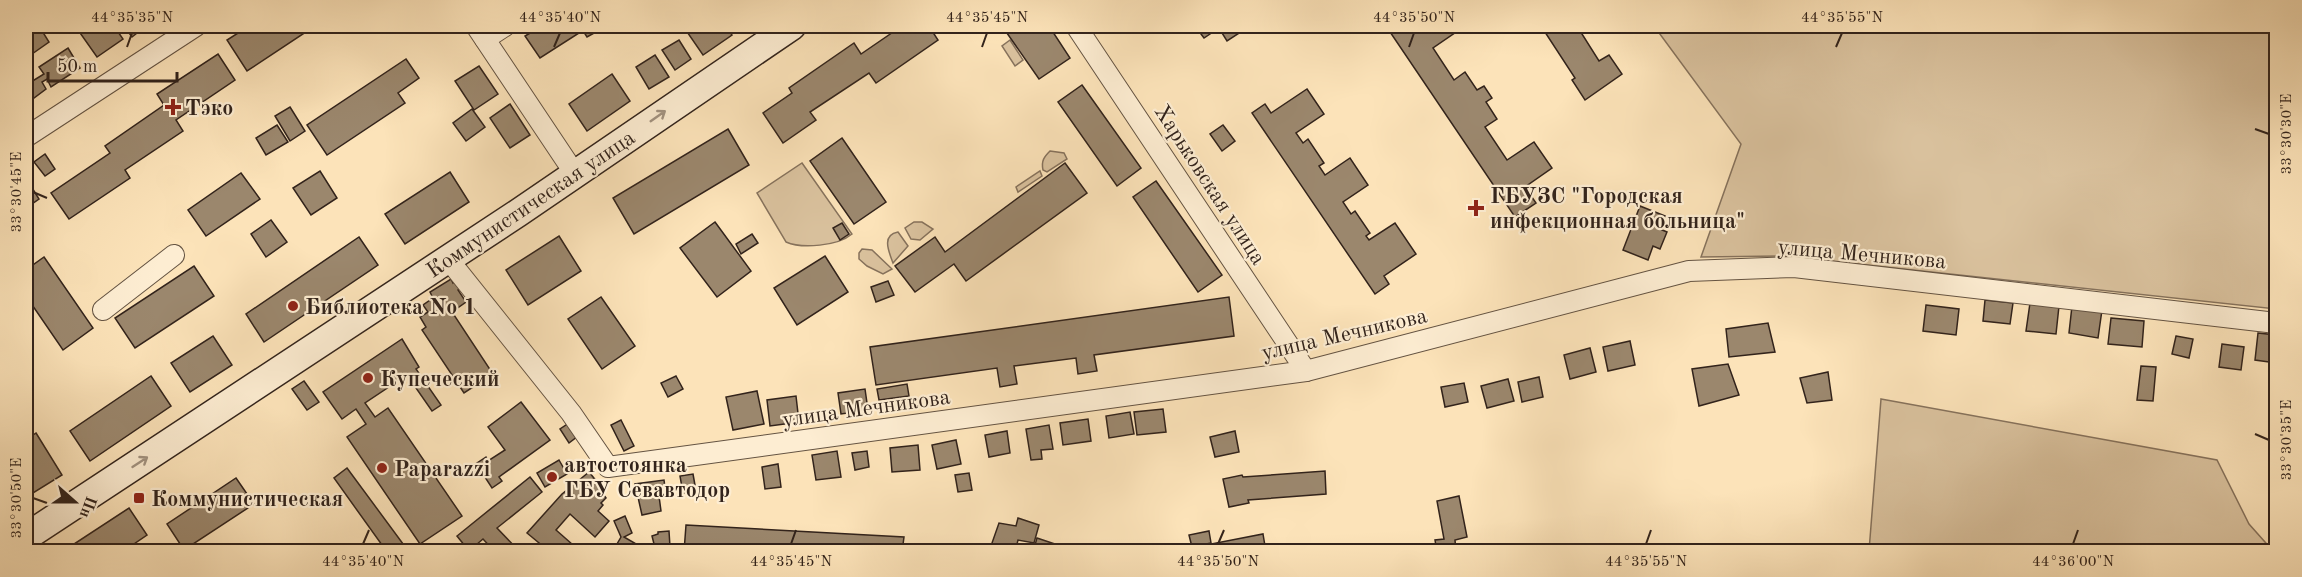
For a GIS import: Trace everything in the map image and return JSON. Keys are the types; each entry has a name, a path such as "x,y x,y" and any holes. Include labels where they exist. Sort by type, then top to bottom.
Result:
{"street":[{"path":"26,136 196,26"},
{"path":"505,26 481,32 575,174"},
{"name":"Коммунистическая улица","path":"26,537 448,260 792,26"},
{"name":"Харьковская улица","path":"1076,26 1306,370"},
{"path":"102,310 174,255"},
{"name":"улица Мечникова","path":"448,260 571,413 608,467 1306,370 1689,271 1794,267 2277,324"},
{"path":"26,547 28,552"}],"shaded area":[{"path":"1654,26 2276,26 2276,309 1782,256 1701,257 1741,144"},
{"path":"1010,40 1023,60 1015,66 1002,46"},
{"path":"1050,151 1064,153 1067,159 1047,172 1043,170 1043,162"},
{"path":"802,163 852,234 846,238 820,245 786,242 757,193"},
{"path":"1040,171 1042,176 1018,192 1016,187"},
{"path":"914,222 922,222 933,229 920,240 911,239 905,228"},
{"path":"898,232 908,246 893,263 888,249 888,240"},
{"path":"862,249 872,250 892,269 883,274 867,266 859,259"},
{"path":"1881,399 2217,460 2249,524 2273,551 1869,551"}],"building":[{"path":"39,26 49,42 32,54 26,44 26,35"},
{"path":"85,26 92,32 101,26 114,26 123,39 97,57 78,30"},
{"path":"124,26 146,26 132,37"},
{"path":"249,26 315,26 247,71 227,40"},
{"path":"542,26 574,26 579,33 540,58 525,36"},
{"path":"580,26 605,26 605,27 587,37"},
{"path":"683,26 726,26 732,35 703,55"},
{"path":"902,26 947,26 934,34 938,40 876,83 869,73 810,112 816,120 783,143 763,113 792,93 789,88 854,43 861,54"},
{"path":"1002,26 1049,26 1070,58 1039,79"},
{"path":"1195,26 1250,26 1227,41 1219,28 1204,38"},
{"path":"1386,26 1456,26 1459,30 1433,48 1454,80 1465,72 1477,90 1484,86 1492,98 1486,102 1497,119 1485,127 1507,160 1534,142 1552,168 1525,187 1536,203 1515,217"},
{"path":"1541,26 1577,26 1599,61 1609,55 1622,74 1585,100 1572,80 1575,78"},
{"path":"679,40 691,59 675,70 662,50"},
{"path":"68,48 80,68 51,87 47,79 42,82 46,89 26,104 26,85 44,74 39,67"},
{"path":"218,54 235,80 176,120 183,131 125,170 130,178 69,219 51,193 110,153 105,146 164,105 157,94"},
{"path":"655,55 669,77 649,89 636,67"},
{"path":"406,59 419,78 398,93 405,103 327,155 307,125"},
{"path":"479,66 498,94 474,110 455,81"},
{"path":"612,74 630,101 587,131 569,104"},
{"path":"1082,85 1141,168 1117,186 1058,102"},
{"path":"1307,89 1324,114 1296,133 1303,143 1308,139 1324,163 1319,166 1325,175 1350,158 1368,185 1343,202 1351,214 1355,211 1370,233 1366,236 1369,240 1395,223 1416,254 1384,276 1389,284 1375,294 1252,113 1265,104 1271,113"},
{"path":"510,104 530,135 510,148 490,118"},
{"path":"290,107 305,131 290,141 275,116"},
{"path":"472,109 485,127 466,141 453,123"},
{"path":"277,125 288,142 266,155 256,138"},
{"path":"1223,125 1235,141 1222,151 1210,134"},
{"path":"728,129 749,165 634,234 613,198"},
{"path":"842,138 886,202 854,224 810,161"},
{"path":"45,154 55,169 45,176 34,162"},
{"path":"1065,163 1087,193 966,281 954,264 915,292 895,266 935,237 945,252"},
{"path":"320,171 337,198 311,215 293,188"},
{"path":"450,172 469,202 405,244 385,214"},
{"path":"241,173 260,199 206,236 188,210"},
{"path":"26,178 39,199 26,208"},
{"path":"1156,181 1222,275 1198,292 1133,197"},
{"path":"1640,206 1665,216 1660,229 1667,232 1660,249 1653,246 1648,260 1623,250"},
{"path":"271,220 287,242 266,257 251,234"},
{"path":"715,222 751,271 717,297 680,248"},
{"path":"842,223 849,234 840,240 833,228"},
{"path":"752,234 758,243 741,254 736,244"},
{"path":"559,236 581,271 528,305 506,270"},
{"path":"359,237 378,265 264,342 246,314"},
{"path":"825,256 848,292 797,325 774,288"},
{"path":"44,257 93,328 63,350 26,296 26,270"},
{"path":"194,266 214,296 135,348 115,318"},
{"path":"451,279 453,283 456,280 461,288 458,290 466,302 452,312 493,374 464,393 422,330 426,327 420,317 428,312 423,305 433,298 430,292"},
{"path":"888,281 894,295 876,302 871,287"},
{"path":"601,297 635,346 602,369 568,319"},
{"path":"1229,297 1234,336 1094,355 1097,371 1078,374 1076,358 1014,366 1017,384 1000,387 997,368 876,385 870,347"},
{"path":"1985,300 2013,303 2010,324 1983,321"},
{"path":"2030,303 2059,306 2056,334 2026,331"},
{"path":"1926,305 1959,309 1956,335 1923,331"},
{"path":"2072,306 2102,310 2098,338 2069,333"},
{"path":"2111,318 2144,321 2142,347 2108,344"},
{"path":"1768,323 1775,352 1729,357 1726,329"},
{"path":"2258,333 2276,335 2276,363 2255,360"},
{"path":"213,336 232,365 190,392 171,363"},
{"path":"2176,336 2193,339 2189,358 2172,354"},
{"path":"402,339 419,367 416,369 441,405 432,411 407,375 365,403 375,417 388,408 462,516 420,544 347,437 366,424 356,409 342,419 323,392"},
{"path":"1630,341 1635,365 1608,371 1603,347"},
{"path":"2222,344 2244,347 2241,370 2219,367"},
{"path":"1590,348 1596,372 1570,379 1564,355"},
{"path":"1728,364 1739,395 1699,406 1692,369"},
{"path":"2141,366 2156,367 2153,401 2137,400"},
{"path":"1828,372 1832,400 1807,403 1800,378"},
{"path":"151,376 171,406 90,461 70,431"},
{"path":"676,376 683,389 668,397 661,383"},
{"path":"1539,377 1543,397 1522,402 1518,382"},
{"path":"1508,379 1514,401 1487,408 1481,386"},
{"path":"304,381 319,402 307,410 292,389"},
{"path":"1464,383 1468,402 1445,407 1441,387"},
{"path":"907,384 909,396 879,400 877,389"},
{"path":"865,389 868,410 841,414 838,393"},
{"path":"757,391 764,424 733,430 726,397"},
{"path":"796,396 799,422 770,426 767,400"},
{"path":"521,402 550,440 499,477 502,481 492,488 483,474 478,477 471,467 486,457 488,461 505,450 488,427"},
{"path":"1163,409 1166,432 1137,435 1134,412"},
{"path":"1130,412 1134,434 1109,438 1106,416"},
{"path":"1088,419 1091,441 1063,445 1060,423"},
{"path":"621,420 634,446 624,451 611,425"},
{"path":"569,423 578,436 569,443 560,429"},
{"path":"1049,425 1053,449 1041,450 1042,459 1031,460 1026,429"},
{"path":"1007,431 1010,453 989,457 985,435"},
{"path":"1235,431 1239,452 1215,457 1210,437"},
{"path":"36,433 62,475 33,493 26,481 26,440"},
{"path":"956,440 961,464 937,469 932,445"},
{"path":"918,445 920,470 892,472 890,448"},
{"path":"837,451 841,477 816,480 812,455"},
{"path":"867,451 869,467 855,470 852,453"},
{"path":"559,460 567,474 545,487 537,473"},
{"path":"778,464 781,487 765,489 762,467"},
{"path":"347,468 409,552 387,552 334,478"},
{"path":"1325,471 1326,494 1248,500 1249,503 1229,507 1223,479 1242,475 1243,477"},
{"path":"589,472 602,488 600,490 606,498 598,511 609,521 595,537 570,514 556,530 581,552 550,552 527,533 562,494"},
{"path":"969,473 972,490 958,492 955,475"},
{"path":"693,474 696,491 683,493 680,476"},
{"path":"530,477 542,492 497,528 520,552 495,552 483,539 469,551 457,536"},
{"path":"236,478 254,504 184,550 167,524"},
{"path":"664,480 666,495 659,496 661,511 642,515 635,484"},
{"path":"1459,496 1467,537 1455,540 1456,552 1437,552 1435,540 1444,539 1437,501"},
{"path":"129,508 147,535 122,552 79,552 74,544"},
{"path":"625,516 632,533 624,537 638,545 635,552 621,552 623,548 617,544 621,537 614,521"},
{"path":"1018,518 1039,525 1034,543 1018,540 1015,552 993,552 992,543 999,523 1016,526"},
{"path":"686,525 904,537 902,552 684,552"},
{"path":"669,531 670,547 675,548 674,552 656,552 652,536 658,532"},
{"path":"1209,531 1211,543 1192,547 1189,535"},
{"path":"1263,534 1266,552 1213,552 1211,544"},
{"path":"1037,538 1076,551 1076,552 1033,552"},
{"path":"357,544 362,552 346,552"},
{"path":"1420,545 1421,552 1405,552 1404,547"},
{"path":"1843,546 1844,552 1800,552"}],"place":[{"name":"Тэко","path":"173,107"},
{"name":"ГБУЗС \"Городская инфекционная больница\"","path":"1476,208"},
{"name":"Библиотека No 1","path":"293,306"},
{"name":"Купеческий","path":"368,378"},
{"name":"Paparazzi","path":"382,468"},
{"name":"автостоянка ГБУ Севавтодор","path":"552,477"},
{"name":"Коммунистическая","path":"139,498"}]}
